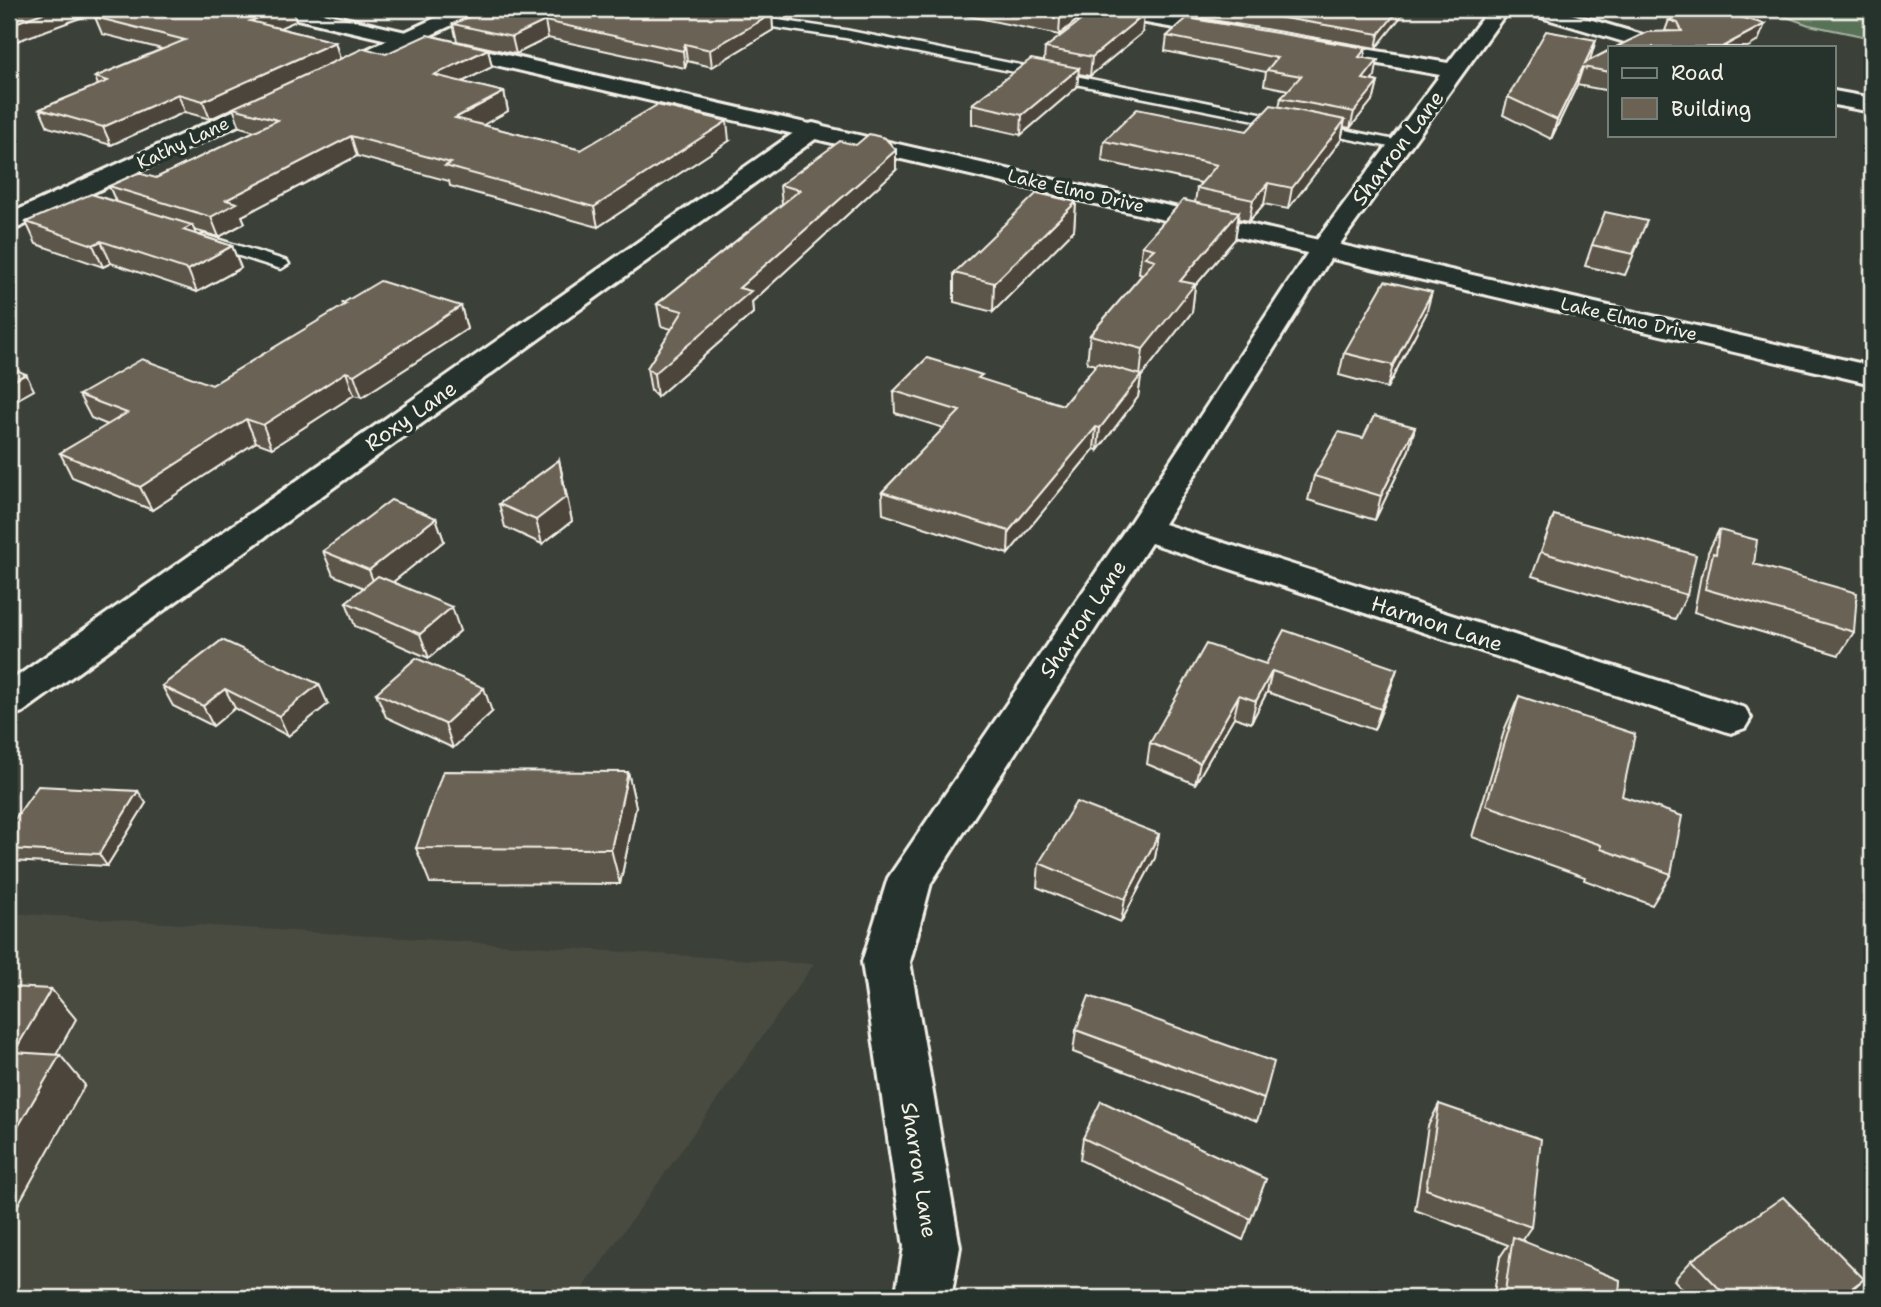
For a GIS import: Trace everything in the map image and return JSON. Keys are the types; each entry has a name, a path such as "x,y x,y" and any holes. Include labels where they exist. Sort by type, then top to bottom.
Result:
{"street":[{"name":"Lake Elmo Drive","path":"280,9 1872,375"},
{"name":"Kathy Lane","path":"9,224 471,9"},
{"path":"1100,9 1250,35"},
{"name":"Sharron Lane","path":"923,1298 932,1247 886,961 910,878 1143,529 1323,249 1499,9"},
{"path":"1534,9 1660,46"},
{"path":"1291,42 1455,71"},
{"path":"1836,98 1872,105"},
{"name":"Roxy Lane","path":"9,702 813,130"},
{"name":"Harmon Lane","path":"1143,529 1731,718"}],"lane":[{"path":"735,18 845,34 1401,145"},
{"path":"67,197 94,205"},
{"path":"187,234 281,264"}],"shaded area":[{"path":"9,913 814,964 576,1298 9,1298"}],"green space":[{"path":"1764,9 1872,9 1872,38 1809,25"}],"building":[{"path":"9,9 54,9 9,25"},
{"path":"118,9 281,9 250,21 335,42 203,101 178,94 103,127 40,109 108,81 95,77 185,40 95,17"},
{"path":"486,9 739,9 772,14 710,50 685,44 683,51 545,21 512,37 453,24"},
{"path":"1012,9 1073,9 1060,19"},
{"path":"1096,9 1144,14 1092,57 1045,48"},
{"path":"1230,9 1399,9 1379,34"},
{"path":"1693,9 1711,9 1765,24 1724,46 1618,46 1647,32 1682,31 1678,23 1669,20"},
{"path":"1187,18 1366,48 1359,57 1378,60 1363,79 1378,82 1354,112 1281,98 1301,76 1267,70 1277,58 1167,36"},
{"path":"1546,31 1596,40 1585,63 1608,51 1608,72 1583,67 1557,120 1508,97"},
{"path":"427,35 488,49 434,75 504,92 455,118 581,150 657,105 727,121 594,207 445,166 451,163 351,136 226,200 237,203 211,217 109,186 138,173 156,178 278,120 233,108 364,48 386,54"},
{"path":"1031,59 1079,68 1022,115 972,104"},
{"path":"1271,105 1345,120 1292,188 1268,183 1253,200 1197,188 1217,165 1104,141 1137,109 1247,131"},
{"path":"869,134 885,138 896,150 739,288 751,291 654,374 647,368 683,311 657,304 800,190 780,185 840,141 856,145"},
{"path":"1037,193 1076,202 994,283 954,273"},
{"path":"91,194 192,225 183,230 232,246 188,270 101,241 93,245 26,222"},
{"path":"1183,200 1239,212 1180,281 1195,284 1143,349 1090,335 1155,260 1145,257 1154,249 1142,246"},
{"path":"1605,212 1647,221 1633,254 1592,245"},
{"path":"380,281 461,306 354,375 346,372 263,425 246,419 140,487 60,453 127,413 79,395 142,359 212,385"},
{"path":"1385,281 1432,292 1393,365 1344,353"},
{"path":"927,358 982,375 978,378 1063,405 1098,363 1141,375 1100,428 1096,427 1009,531 882,492 960,411 894,391"},
{"path":"9,367 26,374 9,383"},
{"path":"1374,416 1415,427 1381,496 1314,476 1339,432 1363,438"},
{"path":"559,460 566,497 536,520 499,504"},
{"path":"391,500 436,518 369,570 323,551"},
{"path":"1554,515 1696,555 1687,595 1541,552"},
{"path":"1719,530 1757,540 1754,564 1857,593 1854,632 1705,589 1713,553 1716,554"},
{"path":"378,576 452,607 420,634 346,602"},
{"path":"1284,630 1397,669 1381,709 1272,671 1256,701 1239,695 1200,763 1150,743 1206,644 1266,664"},
{"path":"222,640 319,684 279,716 225,689 203,706 162,686"},
{"path":"416,658 484,688 445,724 376,693"},
{"path":"1519,696 1635,734 1622,796 1682,816 1671,874 1601,849 1601,845 1486,805"},
{"path":"443,771 628,772 611,849 416,848"},
{"path":"38,786 138,791 99,854 9,849 9,827"},
{"path":"1076,802 1159,834 1125,899 1039,863"},
{"path":"9,987 51,989 14,1052 60,1055 9,1142"},
{"path":"1089,996 1274,1062 1264,1099 1076,1030"},
{"path":"1101,1101 1266,1179 1251,1219 1083,1138"},
{"path":"1439,1104 1541,1139 1531,1227 1426,1189"},
{"path":"1783,1197 1864,1279 1838,1298 1728,1298 1692,1260"},
{"path":"1513,1237 1620,1280 1619,1298 1504,1298"}]}
